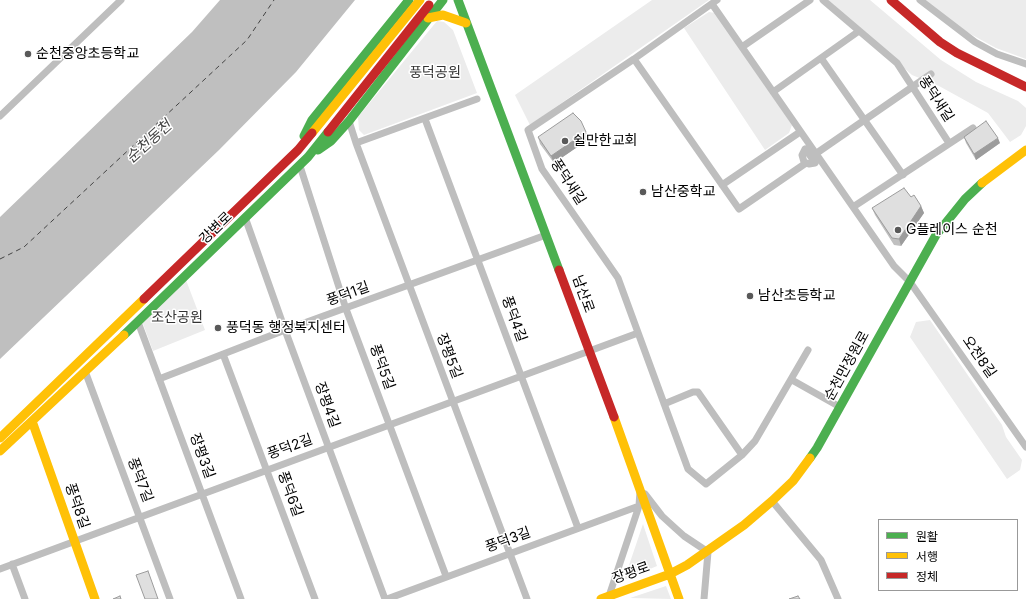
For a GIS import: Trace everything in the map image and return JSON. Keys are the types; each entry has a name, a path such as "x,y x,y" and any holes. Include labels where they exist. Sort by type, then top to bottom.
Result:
{"main road":[{"path":"298,150 312,120 409,0"},
{"name":"강변로","path":"0,438 298,150 420,0"},
{"path":"308,157 331,141 349,121 443,0"},
{"name":"남산로","path":"458,0 640,487 679,599"},
{"path":"891,0 940,42 957,53 1026,87"},
{"name":"강변로","path":"0,451 246,220 300,166 429,4"},
{"path":"428,18 443,15 466,23"},
{"path":"1015,82 1026,95"},
{"path":"1016,157 1026,142"},
{"name":"순천만정원로","path":"670,574 708,552 772,502 804,467 840,407 936,235 965,199 987,179 1026,150"},
{"name":"풍덕8길","path":"32,421 95,599"},
{"name":"장평로","path":"608,598 670,574"}],"street":[{"path":"0,116 121,0"},
{"path":"742,47 810,0"},
{"name":"풍덕새길","path":"823,0 897,63 949,143 853,208"},
{"path":"920,0 975,42 997,54 1026,64"},
{"name":"풍덕새길","path":"808,350 792,380 755,441 742,455 706,484 688,469 618,278 542,169 528,130 634,59 714,2 742,47 800,132 813,156 853,208 894,266 910,282"},
{"path":"773,92 859,31"},
{"path":"821,58 903,174"},
{"path":"634,59 739,209 806,163 802,155 805,149 813,156 931,74"},
{"path":"356,143 477,99"},
{"name":"풍덕4길","path":"425,119 578,528"},
{"name":"장평5길","path":"349,121 527,599"},
{"path":"949,143 973,128"},
{"path":"722,185 800,132"},
{"name":"풍덕5길","path":"300,166 346,309 446,576"},
{"name":"장평4길","path":"246,220 328,447 386,599"},
{"name":"풍덕1길","path":"159,379 285,330 546,235"},
{"name":"오천8길","path":"910,282 1026,447"},
{"name":"장평3길","path":"138,322 241,599"},
{"name":"풍덕2길","path":"0,569 638,333"},
{"name":"풍덕6길","path":"223,354 315,599"},
{"name":"풍덕7길","path":"85,371 170,599"},
{"path":"792,380 840,407"},
{"path":"664,404 693,392 698,392 742,455"},
{"path":"608,598 639,506 640,487"},
{"path":"640,487 662,516 684,536 708,552 704,599"},
{"path":"772,502 821,560 838,599"},
{"name":"풍덕3길","path":"386,599 639,506"},
{"path":"12,564 25,599"}],"green space":[{"path":"652,0 709,0 530,125 515,95"},
{"path":"828,0 870,0 941,60 976,82 1018,101 1026,108 1026,126 1021,135 1010,142 988,113 939,86 912,75"},
{"path":"925,0 1026,0 1026,59 996,48 965,31"},
{"path":"709,12 715,13 792,125 789,133 765,150 684,28"},
{"name":"풍덕공원","path":"437,21 444,22 453,30 477,93 364,135 359,130 358,117"},
{"name":"조산공원","path":"186,280 205,330 153,351 142,321"},
{"path":"930,320 1002,425 1006,437 1022,460 1020,470 1007,479 910,337 916,322"},
{"path":"643,524 657,566 624,580"},
{"path":"666,586 671,599 630,598"}],"water":[{"name":"순천동천","path":"220,0 355,0 296,72 219,150 0,359 0,217 192,32"}],"building":[{"name":"쉴만한교회","path":"573,113 581,121 586,132 551,156 538,137"},
{"path":"986,121 998,138 974,154 964,137"},
{"name":"G플레이스 순천","path":"904,188 911,197 914,195 921,206 899,239 892,238 872,208"},
{"path":"148,571 158,599 145,599 136,575"},
{"path":"120,596 121,599 113,599"},
{"path":"798,596 800,599 789,599"}],"ferry route":[{"path":"0,259 24,247 247,40 274,0"}],"traffic: fast":[{"path":"304,136 312,120 409,0"},
{"path":"318,150 331,141 349,121 443,0"},
{"path":"458,0 559,270"},
{"path":"124,335 308,157 328,132"},
{"path":"810,458 936,235 965,199 982,183"}],"traffic: slow":[{"path":"312,133 420,0"},
{"path":"428,18 443,15 466,23"},
{"path":"982,183 1026,150"},
{"path":"0,438 144,299"},
{"path":"0,451 124,335"},
{"path":"614,417 679,599"},
{"path":"32,421 95,599"},
{"path":"601,599 670,574 687,565 744,525 772,501 793,481 810,458"}],"traffic: jam":[{"path":"891,0 940,42 957,53 1026,87"},
{"path":"328,132 429,5"},
{"path":"144,299 298,150 312,133"},
{"path":"559,270 614,417"}],"place":[{"name":"순천중앙초등학교","path":"28,54"},
{"name":"쉴만한교회","path":"565,141"},
{"name":"남산중학교","path":"643,192"},
{"name":"G플레이스 순천","path":"898,230"},
{"name":"남산초등학교","path":"750,296"},
{"name":"풍덕동 행정복지센터","path":"218,328"}]}
